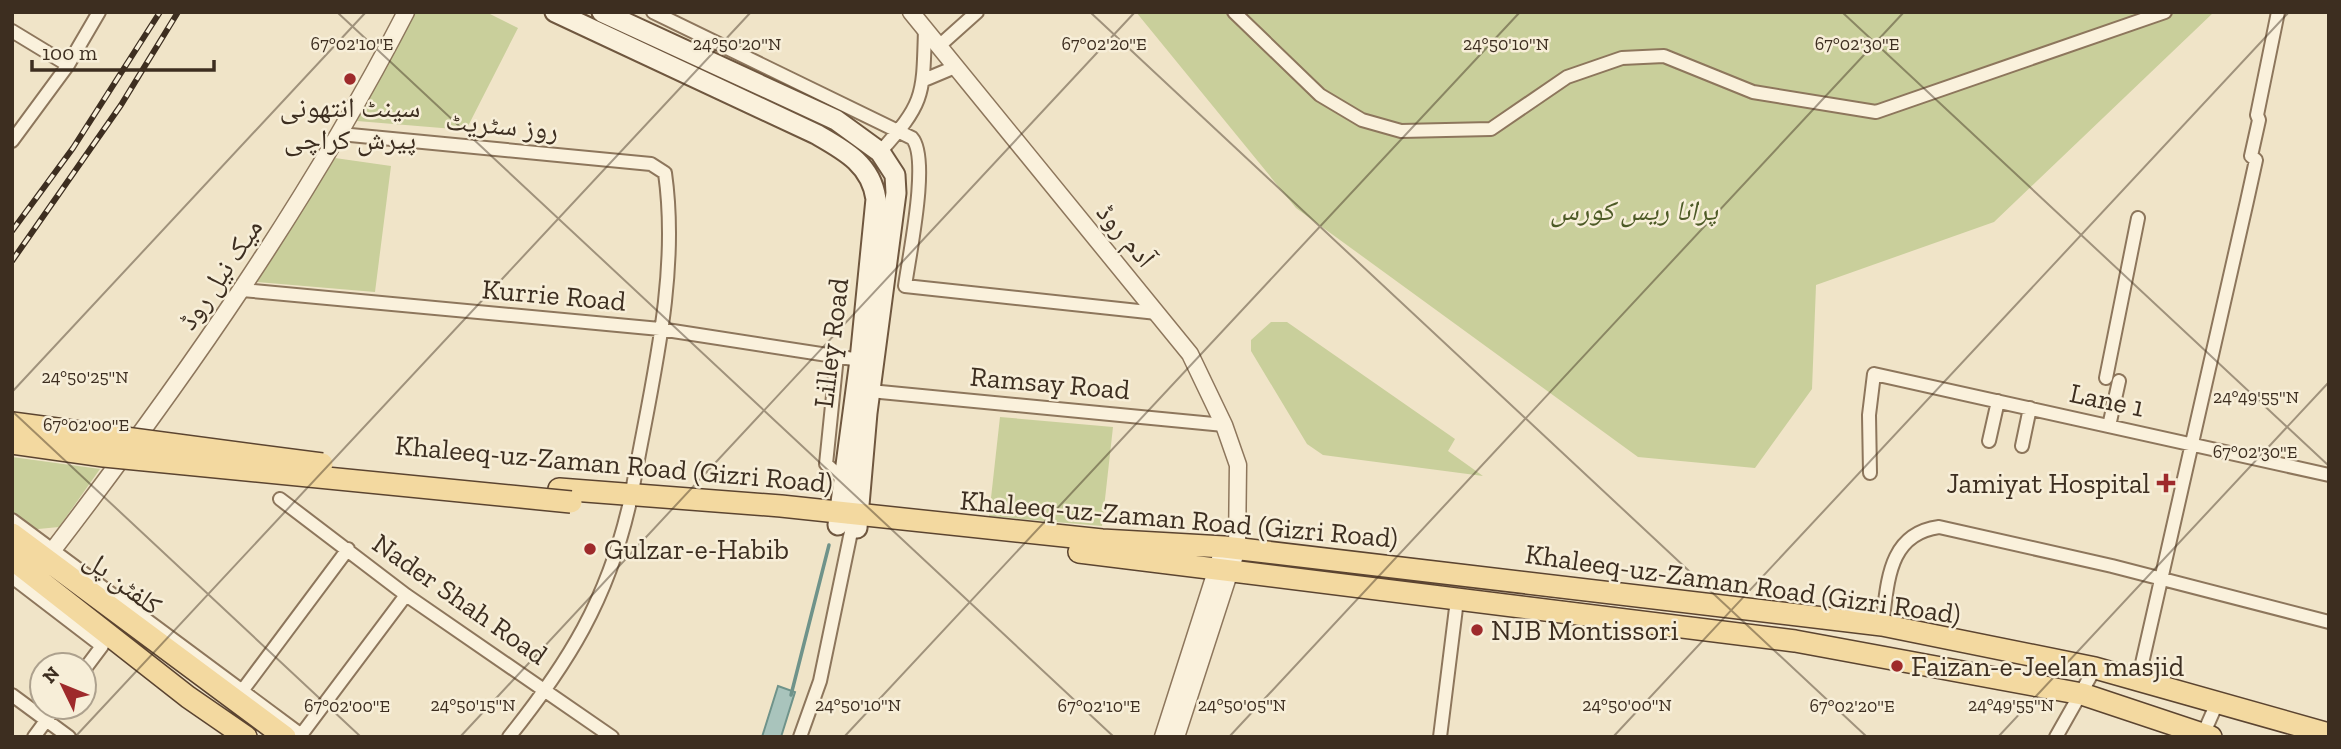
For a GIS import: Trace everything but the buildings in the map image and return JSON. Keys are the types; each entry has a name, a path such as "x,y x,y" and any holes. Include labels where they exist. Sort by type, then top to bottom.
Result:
{"main road":[{"name":"Lilley Road","path":"555,12 816,134 844,151 865,170 876,199 860,360 849,521"},
{"path":"602,12 836,120 880,152"},
{"name":"Lilley Road","path":"852,478 870,391 896,193 895,175 880,152"},
{"name":"Khaleeq-uz-Zaman Road (Gizri Road)","path":"12,423 196,450 565,496"},
{"name":"Khaleeq-uz-Zaman Road (Gizri Road)","path":"12,443 104,456 565,496 630,499 1624,595 1882,625 2095,668 2329,734"},
{"path":"852,478 882,518"},
{"name":"Khaleeq-uz-Zaman Road (Gizri Road)","path":"849,521 882,518 1102,540 1228,558 1457,600 1795,640 2082,694 2206,736"},
{"name":"کلفٹن پل","path":"12,534 200,674 297,736"},
{"name":"کلفٹن پل","path":"12,559 188,697 246,737"},
{"path":"1623,621 1624,595"},
{"path":"102,646 181,707 227,737"}],"street":[{"path":"12,141 68,65 99,12"},
{"name":"میک نیل روڈ","path":"53,550 242,290 340,134 405,12"},
{"path":"653,12 900,130 918,144 920,153 905,286 1157,313"},
{"name":"آدم روڈ","path":"911,12 1189,354 1224,425 1238,465 1235,521 1228,558"},
{"path":"939,46 977,12"},
{"path":"1234,12 1320,95 1362,120 1401,131 1491,130 1567,77 1622,58 1664,56 1753,92 1876,112 2165,12"},
{"path":"2138,681 2256,160 2251,156 2259,120 2257,115 2278,12"},
{"path":"880,152 913,114 924,80 925,29"},
{"path":"12,30 68,65"},
{"path":"924,80 955,67"},
{"name":"روز سٹریٹ","path":"340,134 658,166 665,173 670,203 660,329"},
{"path":"2109,426 2112,380 2138,218"},
{"name":"Kurrie Road","path":"242,290 660,329 860,360"},
{"path":"509,737 547,690 589,622 618,554 660,329"},
{"path":"837,356 826,464 852,478"},
{"name":"Lane 1","path":"1870,473 1869,415 1874,374 2329,475"},
{"name":"Ramsay Road","path":"870,391 1224,425"},
{"path":"1989,441 1998,401"},
{"path":"2022,446 2030,408"},
{"name":"Nader Shah Road","path":"279,499 406,595 612,737"},
{"path":"12,520 242,691 297,736 406,595"},
{"name":"Lilley Road","path":"800,737 820,681 849,521"},
{"path":"1882,625 1889,570 1902,544 1921,529 1939,527 2329,622"},
{"path":"242,691 348,549"},
{"path":"1163,737 1173,703 1228,558"},
{"path":"1176,737 1228,558"},
{"path":"12,578 102,646 98,651"},
{"path":"1440,737 1457,600"},
{"path":"2056,737 2095,668"},
{"path":"12,695 28,707"},
{"path":"2206,736 2217,703"},
{"path":"34,737 45,721"},
{"path":"47,721 69,737"}],"green space":[{"path":"414,12 486,12 518,28 466,130 357,121"},
{"name":"پرانا ریس کورس","path":"1136,12 2214,12 1994,222 1816,285 1812,389 1755,468 1638,457 1296,208"},
{"path":"335,158 391,166 375,292 257,282"},
{"path":"1271,322 1287,322 1455,439 1448,451 1483,476 1323,455 1307,444 1251,351 1251,340"},
{"path":"1000,417 1113,427 1102,526 989,516"},
{"path":"12,457 100,469 59,527 28,530 12,517"}],"water":[{"path":"778,686 795,692 781,737 762,737"}],"waterway":[{"path":"791,695 829,545"}],"railway":[{"path":"12,231 73,148 160,12"},
{"path":"12,261 121,105 178,12"}],"place":[{"name":"سینٹ انتھونی پیرش کراچی","path":"350,79"},
{"name":"Jamiyat Hospital","path":"2166,483"},
{"name":"Gulzar-e-Habib","path":"590,549"},
{"name":"NJB Montissori","path":"1477,630"},
{"name":"Faizan-e-Jeelan masjid","path":"1897,666"}]}
